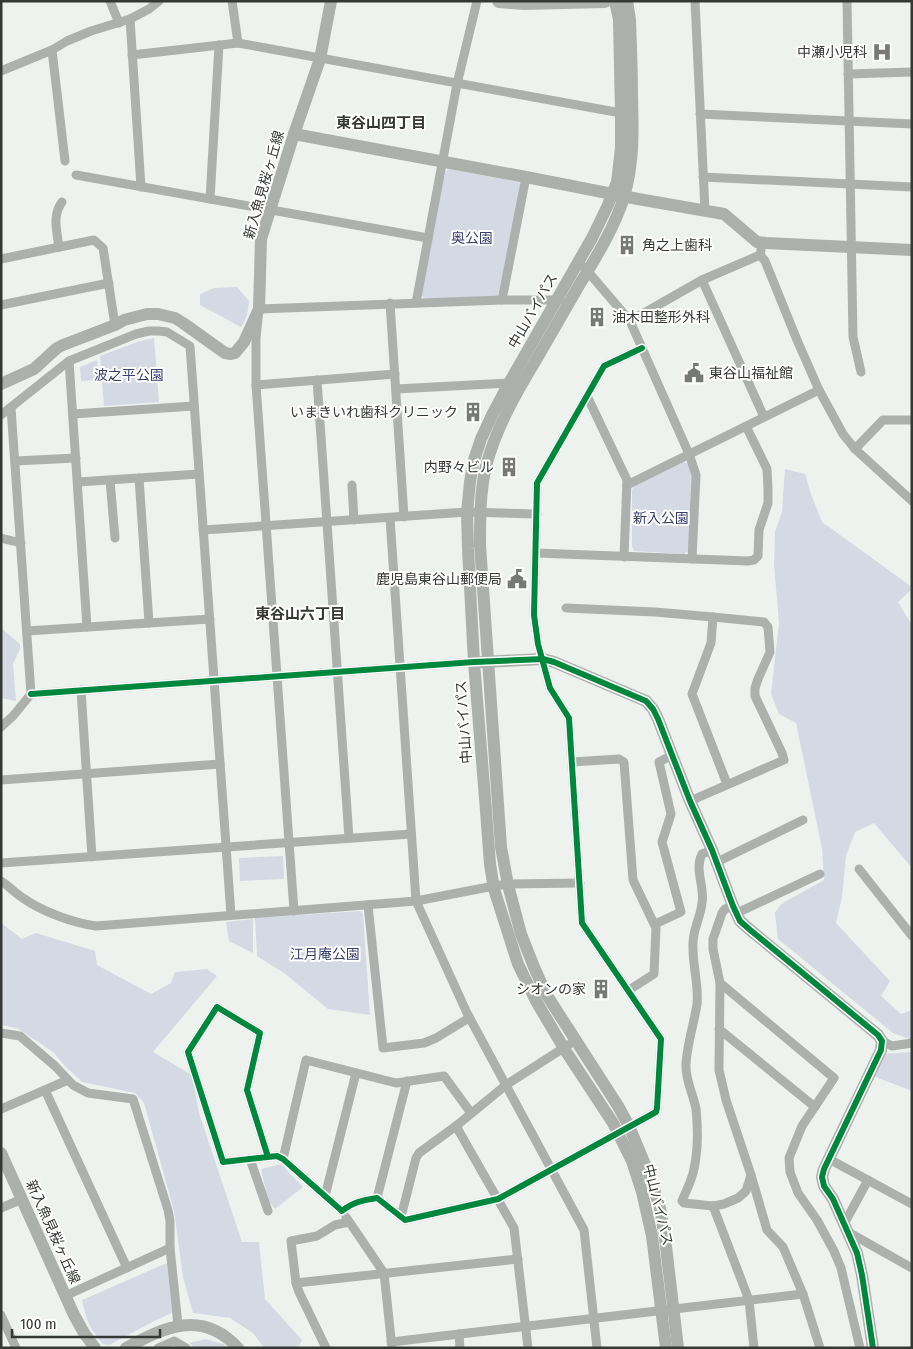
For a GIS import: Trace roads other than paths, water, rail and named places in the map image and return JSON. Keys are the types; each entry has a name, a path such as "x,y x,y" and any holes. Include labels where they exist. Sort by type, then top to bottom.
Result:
{"main road":[{"path":"499,1 605,1"}],"street":[{"path":"110,1 119,23"},
{"path":"1,71 52,50 67,41 91,31 130,19 149,9 159,1"},
{"path":"232,1 238,43"},
{"name":"新入魚見桜ヶ丘線","path":"1,384 34,369 63,344 124,320 147,314 158,314 175,318 198,332 225,353 235,353 244,342 259,309 261,239 320,59 331,1"},
{"path":"416,302 457,84 477,1"},
{"name":"中山バイパス","path":"515,384 570,301 588,271 616,216 621,148 621,114 619,20 614,1"},
{"name":"中山バイパス","path":"627,1 630,20 633,144 631,163 618,195 557,300 515,384 486,465 473,512 468,549 474,662 490,864 494,886 518,964 536,1001 564,1048 623,1129 649,1174 660,1208 665,1238 668,1310 666,1348"},
{"path":"695,1 705,211"},
{"path":"847,1 853,337 861,372"},
{"path":"130,19 141,187"},
{"path":"132,55 238,43 621,114"},
{"path":"210,199 219,46"},
{"path":"52,50 65,161"},
{"path":"848,74 912,72"},
{"path":"700,114 912,124"},
{"path":"294,134 726,215 758,242 762,249 765,261 797,340 819,390 843,434 855,449 912,501"},
{"path":"76,175 428,238"},
{"path":"703,176 912,187"},
{"path":"502,300 526,177"},
{"path":"59,247 56,223 58,207 62,202"},
{"path":"1,259 94,240 103,248 115,325"},
{"path":"630,321 702,280 762,249 852,247 912,250"},
{"path":"578,262 588,271 630,321 690,454 696,474 692,559"},
{"path":"702,280 764,417"},
{"path":"1,305 108,283"},
{"path":"294,910 256,385 256,338 259,309 416,302 570,301"},
{"path":"390,303 404,517"},
{"path":"1,416 69,361 136,334 149,331 167,332 190,346"},
{"path":"198,332 190,346 231,916"},
{"path":"342,1211 356,1202 377,1198 405,1220 498,1199 656,1112 661,1039 582,922 569,718 550,688 536,634 534,615 537,483 604,366 642,348"},
{"path":"69,361 87,627"},
{"path":"256,385 395,374"},
{"path":"317,380 349,838"},
{"path":"396,389 515,384"},
{"path":"627,485 819,390"},
{"path":"587,396 627,480 624,557"},
{"path":"73,414 194,406"},
{"path":"1,727 31,694 10,408"},
{"path":"855,449 883,420 912,420"},
{"path":"536,553 754,560 758,556 759,530 768,503 767,469 746,426"},
{"path":"14,461 76,458"},
{"path":"78,482 199,474"},
{"path":"139,478 149,623"},
{"path":"110,480 115,538"},
{"path":"352,485 354,520"},
{"path":"203,530 473,512 537,514"},
{"name":"中山バイパス","path":"473,512 480,545 501,847 520,934 546,994 618,1106 623,1129"},
{"path":"390,518 416,901 469,1018 584,1230 597,1348"},
{"path":"1,538 21,543"},
{"path":"566,608 713,617 764,622 768,626 770,652 755,688 756,696 784,760 690,801"},
{"path":"713,617 711,643 692,694 728,784"},
{"path":"27,630 210,619"},
{"path":"31,694 474,662 543,659 554,662 646,701 653,709 740,921 878,1034 882,1041 892,1046 912,1043"},
{"path":"81,690 92,857"},
{"path":"655,924 681,912 662,842 671,814 659,762 672,755"},
{"path":"572,762 619,759 624,762 633,880 656,928 654,974 629,990"},
{"path":"1,780 220,764"},
{"path":"751,1175 746,1190 738,1198 724,1204 712,1206 684,1203 682,1201 694,1171 698,1140 695,1107 688,1085 686,1065 697,1004 693,941 703,892 699,861 702,854 714,856 803,820"},
{"path":"1,863 411,834"},
{"path":"859,870 912,936"},
{"path":"820,874 735,910 725,908 713,939 712,949 720,983 719,1070 726,1100 767,1230 783,1247 803,1294 820,1348"},
{"path":"1,881 25,900 43,909 84,924 96,926 416,901 508,884 580,883"},
{"path":"368,905 383,1048 424,1043 469,1018"},
{"path":"720,983 834,1078 802,1126 789,1158 790,1172 798,1193 817,1220 834,1250 841,1268 860,1348"},
{"path":"268,1157 247,1090 260,1033 217,1007 188,1052 223,1162 268,1157 277,1156 283,1159 342,1211 384,1273 391,1345 459,1334 803,1294"},
{"path":"719,1029 815,1106"},
{"path":"1,1033 20,1036 55,1066 73,1086 88,1094 133,1099 168,1210 178,1325"},
{"path":"402,1217 416,1158 419,1153 456,1126 506,1085 576,1040"},
{"path":"874,1348 857,1253 824,1186 822,1177 829,1158 881,1050 882,1041"},
{"path":"283,1159 306,1060 396,1082 444,1076 472,1113"},
{"path":"325,1196 356,1073"},
{"path":"1,1109 68,1080"},
{"path":"377,1198 407,1081"},
{"path":"45,1090 127,1268"},
{"path":"456,1126 514,1228 528,1348"},
{"name":"新入魚見桜ヶ丘線","path":"1,1153 65,1296 84,1333 95,1348"},
{"path":"829,1158 912,1204"},
{"path":"250,1159 268,1211"},
{"path":"846,1228 868,1180"},
{"path":"1,1208 22,1199"},
{"path":"712,1206 748,1300 754,1348"},
{"path":"326,1348 296,1283 291,1242 317,1236 335,1225 349,1222"},
{"path":"846,1228 912,1268"},
{"path":"65,1296 170,1248"},
{"path":"296,1283 518,1259"},
{"name":"中山バイパス","path":"668,1310 678,1348"},
{"path":"1,1315 16,1348"},
{"path":"126,1348 162,1329 178,1325 196,1325 211,1329 230,1340 238,1348"},
{"path":"459,1334 460,1348"},
{"path":"158,1348 174,1341 186,1348"}],"place":[{"name":"中瀬小児科","path":"882,52"},
{"name":"角之上歯科","path":"627,245"},
{"name":"油木田整形外科","path":"597,317"},
{"name":"東谷山福祉館","path":"694,373"},
{"name":"いまきいれ歯科クリニック","path":"473,412"},
{"name":"内野々ビル","path":"509,467"},
{"name":"鹿児島東谷山郵便局","path":"517,579"},
{"name":"シオンの家","path":"601,989"}],"district":[{"name":"東谷山四丁目","path":"381,123"},
{"name":"東谷山六丁目","path":"300,614"}],"park label":[{"name":"奥公園","path":"472,238"},
{"name":"波之平公園","path":"129,375"},
{"name":"新入公園","path":"661,518"},
{"name":"江月庵公園","path":"325,954"}]}
